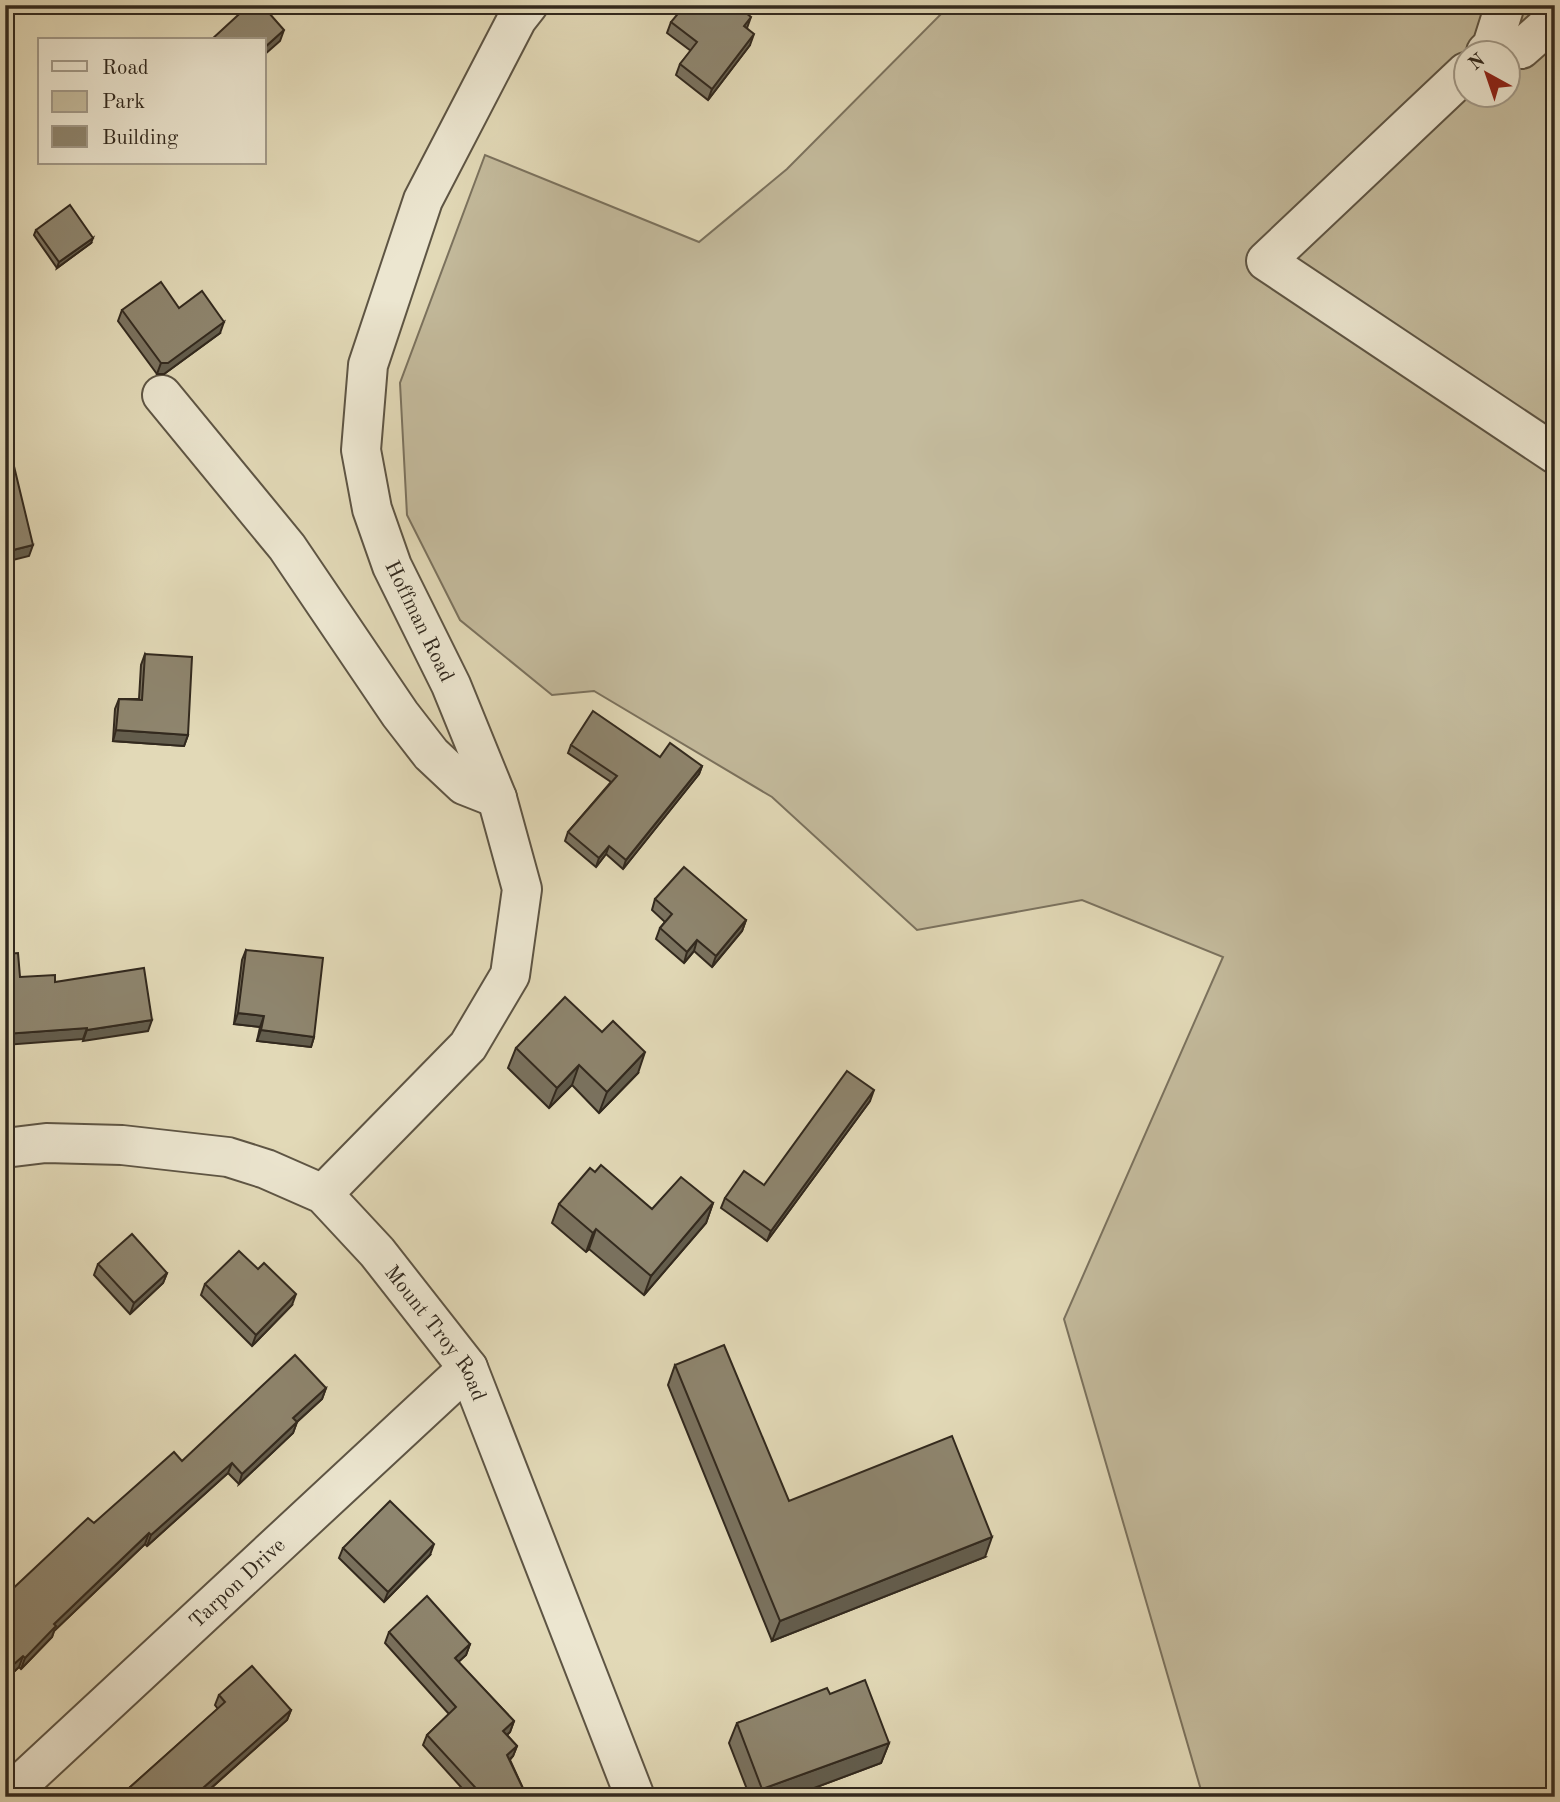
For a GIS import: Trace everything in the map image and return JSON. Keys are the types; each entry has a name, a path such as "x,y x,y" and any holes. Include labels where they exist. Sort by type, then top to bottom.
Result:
{"street":[{"name":"Hoffman Road","path":"323,1194 468,1046 510,975 522,889 497,797 451,685 392,566 372,509 361,450 368,365 423,200 517,19 528,5"},
{"path":"1490,38 1505,5"},
{"path":"1522,48 1555,19"},
{"path":"1452,85 1266,261 1555,454"},
{"path":"162,394 287,547 400,714 431,754 464,785 497,797"},
{"name":"Mount Troy Road","path":"5,1148 46,1143 122,1144 216,1155 266,1169 323,1194 377,1252 468,1368 635,1797"},
{"name":"Tarpon Drive","path":"6,1797 468,1368"}],"green space":[{"path":"955,5 1555,5 1555,1797 1203,1797 1064,1319 1223,957 1082,900 917,930 772,797 594,691 552,695 460,620 407,515 400,383 485,155 699,242 787,169 945,10"}],"building":[{"path":"249,5 262,5 284,30 266,46 266,38 213,38"},
{"path":"685,5 736,5 751,17 744,26 754,34 712,89 680,64 697,42 671,22"},
{"path":"70,205 93,238 59,262 36,230"},
{"path":"161,282 179,308 202,291 224,322 168,363 161,363 122,310"},
{"path":"12,458 33,545 5,552 5,460"},
{"path":"145,654 192,657 188,735 116,730 119,699 142,700"},
{"path":"593,711 660,757 670,743 702,766 626,860 609,846 599,858 568,832 617,776 571,745"},
{"path":"684,867 746,920 716,956 697,940 687,952 660,928 672,914 655,899"},
{"path":"246,950 323,958 314,1037 261,1030 264,1016 238,1013"},
{"path":"18,953 20,977 55,975 55,982 144,968 152,1020 87,1030 5,1034 5,954"},
{"path":"565,997 602,1032 613,1021 645,1052 607,1092 579,1065 557,1088 516,1048"},
{"path":"847,1071 874,1090 771,1231 725,1198 744,1171 764,1185"},
{"path":"601,1165 652,1209 681,1177 713,1203 651,1276 596,1229 593,1233 559,1204 590,1168 595,1172"},
{"path":"132,1234 167,1273 134,1303 98,1264"},
{"path":"239,1251 258,1269 264,1263 296,1294 256,1335 205,1284"},
{"path":"724,1345 789,1501 952,1436 992,1537 780,1621 675,1365"},
{"path":"295,1355 326,1388 293,1418 297,1422 242,1474 232,1463 151,1535 149,1533 54,1624 56,1626 25,1658 23,1656 5,1672 5,1596 88,1518 94,1523 174,1452 182,1461"},
{"path":"390,1501 434,1544 388,1592 343,1548"},
{"path":"427,1596 470,1644 455,1658 514,1721 503,1731 517,1746 507,1755 527,1797 484,1797 427,1735 456,1707 389,1632"},
{"path":"252,1666 291,1710 204,1787 214,1797 119,1797 225,1702 219,1695"},
{"path":"865,1680 889,1743 762,1789 737,1723 827,1688 830,1694"}]}
